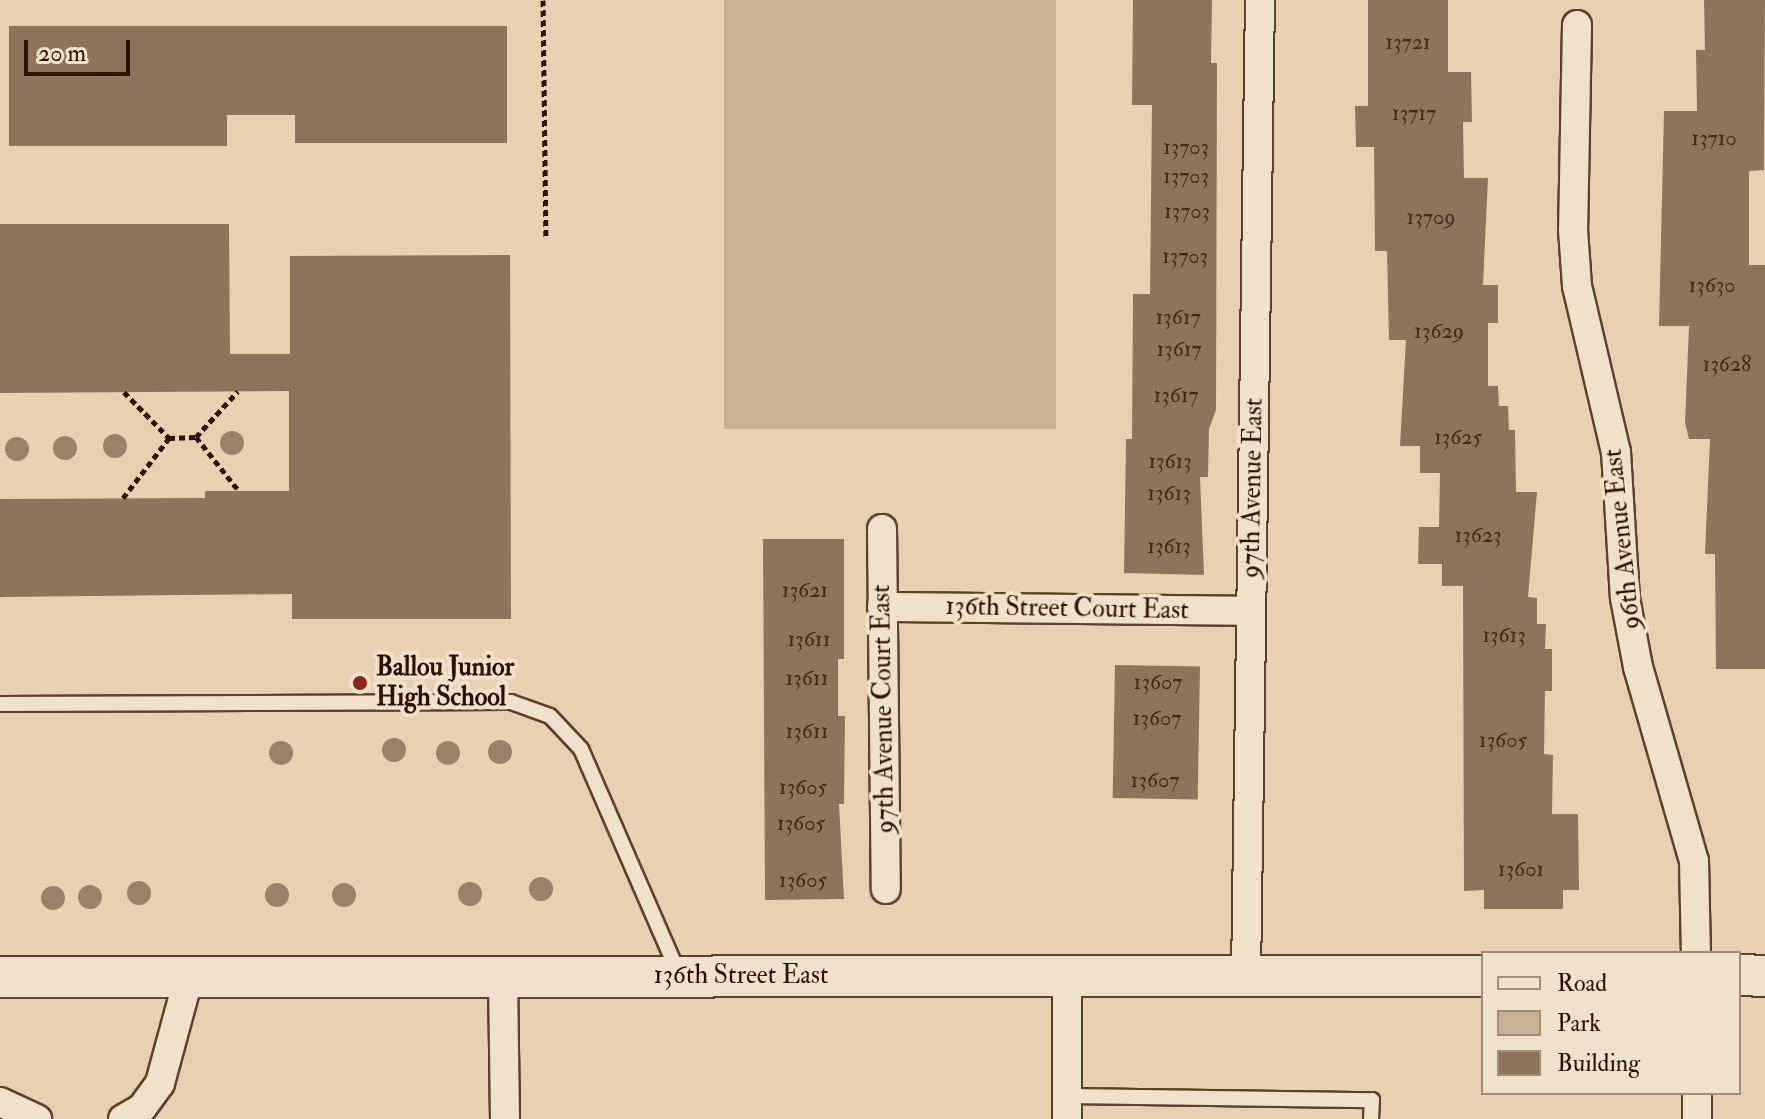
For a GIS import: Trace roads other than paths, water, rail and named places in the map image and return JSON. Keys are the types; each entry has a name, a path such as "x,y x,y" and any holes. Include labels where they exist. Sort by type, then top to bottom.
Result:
{"street":[{"name":"97th Avenue East","path":"1246,976 1260,0"},
{"name":"96th Avenue East","path":"1577,25 1573,230 1577,286 1616,452 1625,598 1638,667 1694,861 1696,951"},
{"name":"97th Avenue Court East","path":"882,529 886,889"},
{"name":"136th Street Court East","path":"882,607 1251,611"},
{"path":"1741,975 1765,976"},
{"path":"123,1119 142,1108 160,1083 189,976"},
{"path":"503,976 505,1119"},
{"path":"1067,976 1067,1108"},
{"name":"136th Street East","path":"0,977 1481,976"},
{"path":"1697,1095 1697,1119"},
{"path":"0,1102 37,1119"}],"lane":[{"path":"0,704 511,702 550,716 581,749 680,976"},
{"path":"1067,1108 1372,1100 1371,1119"}],"place":[{"name":"Ballou Junior High School","path":"360,683"}]}
